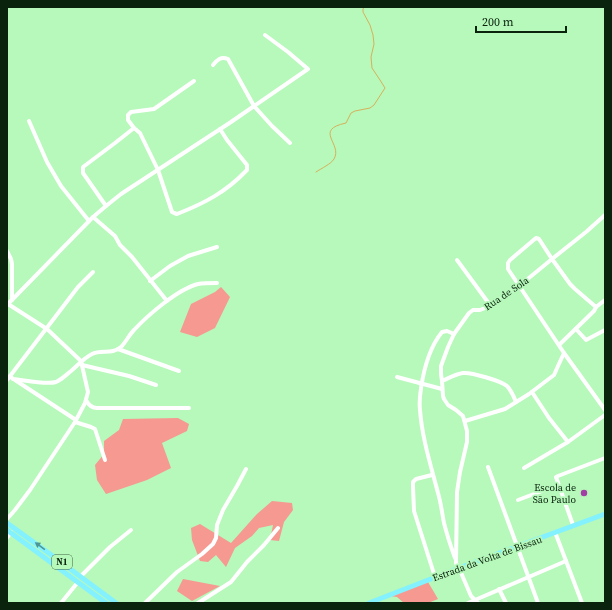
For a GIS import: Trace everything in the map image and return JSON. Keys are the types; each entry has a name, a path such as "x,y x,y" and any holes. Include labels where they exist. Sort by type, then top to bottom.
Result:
{"main road":[{"name":"Estrada da Volta de Bissau","path":"369,603 435,577 458,566 517,547 605,514"},
{"name":"N1","path":"7,523 116,603"},
{"name":"N1","path":"9,531 106,603"}],"street":[{"path":"156,385 82,363 47,329 8,304 89,221 106,206 308,69 288,52 265,36"},
{"path":"213,65 218,60 224,58 228,59 254,106 290,143"},
{"path":"194,81 154,109 131,112 128,115 128,120 140,133 158,170 172,212 177,214 197,206 218,194 248,168 220,129"},
{"path":"29,121 47,162 61,186 89,221"},
{"path":"106,206 83,173 83,166 115,144 134,128"},
{"name":"Rua de Sola","path":"465,421 460,413 445,403 442,389 441,366 454,334 469,313 473,310 482,309 490,305 519,286 605,215"},
{"path":"94,217 115,236 120,245 137,263 167,301"},
{"path":"596,307 575,289 539,239 536,238 508,262 508,270 605,410"},
{"path":"150,281 170,266 188,256 217,247"},
{"path":"7,251 12,264 12,300"},
{"path":"457,260 490,305"},
{"path":"10,378 78,287 94,272"},
{"path":"10,378 54,382 68,374 94,353 110,352 118,349 144,320 167,301 192,286 198,284 216,283"},
{"path":"560,346 594,311 596,307 605,300"},
{"path":"576,329 586,340 605,330"},
{"path":"454,334 447,331 442,332 427,359 422,383 420,417 446,531 458,566 471,596 476,601"},
{"path":"118,349 179,371"},
{"path":"458,566 456,503 460,472 467,442 465,421 505,409 532,392 554,375 564,352"},
{"path":"7,519 30,490 83,409 88,390 82,363"},
{"path":"442,381 460,374 473,374 500,382 505,385 516,402"},
{"path":"397,377 442,389"},
{"path":"10,378 76,421 95,429 105,460"},
{"path":"532,392 549,418 568,442"},
{"path":"86,400 91,407 97,408 189,408"},
{"path":"524,468 568,442 605,415"},
{"path":"573,525 556,477 605,458"},
{"path":"488,467 538,603"},
{"path":"144,603 177,572 213,544 216,538 217,525 222,510 246,469"},
{"path":"432,475 416,479 413,482 413,486 414,511 435,577"},
{"path":"518,500 558,485"},
{"path":"198,603 231,582 278,528"},
{"path":"80,576 110,547 131,530"},
{"path":"7,538 9,531"},
{"path":"555,532 582,603"},
{"path":"468,603 476,601 500,589 566,561"},
{"path":"61,603 78,582"},
{"path":"500,589 506,603"}],"shaded area":[{"path":"221,287 230,297 215,328 197,337 180,332 191,304 215,292"},
{"path":"178,418 189,424 187,431 162,443 171,468 147,480 106,494 97,480 95,465 104,454 104,441 119,430 123,419"},
{"path":"272,501 292,503 293,510 284,522 279,541 270,540 273,525 259,528 252,536 235,548 226,567 216,555 208,562 200,561 192,540 191,528 200,524 231,543 257,514"},
{"path":"183,579 220,586 192,601 177,591"},
{"path":"428,582 438,599 428,603 404,603 397,597 390,596"}],"waterway":[{"path":"316,172 334,159 336,153 330,134 331,129 346,123 351,113 370,108 374,105 385,88 372,68 371,57 374,44 373,35 370,25 363,12 364,7"}],"place":[{"name":"Escola de São Paulo","path":"584,493"}]}
